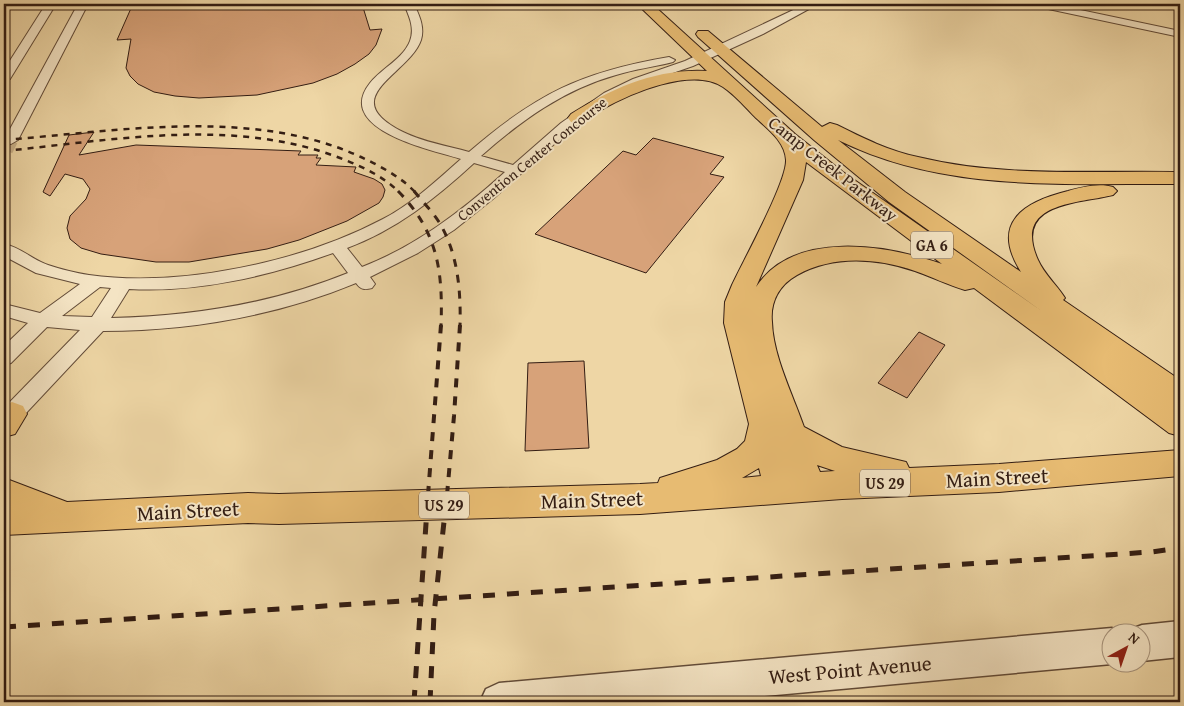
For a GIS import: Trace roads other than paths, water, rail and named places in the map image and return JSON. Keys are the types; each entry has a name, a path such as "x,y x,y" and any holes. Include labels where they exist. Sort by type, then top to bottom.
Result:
{"main road":[{"name":"Camp Creek Parkway","path":"644,4 788,138 836,176 1180,424"},
{"name":"Camp Creek Parkway","path":"695,28 833,146 897,197 1180,394"},
{"path":"577,118 615,96 672,78 704,75 730,84"},
{"path":"765,88 815,121 849,139 877,151 931,167 959,172 1017,177 1180,178"},
{"path":"788,138 796,160 793,180 744,285 738,302 737,322 741,344 764,422 795,489"},
{"path":"1065,315 1034,274 1025,258 1019,234 1022,223 1028,214 1038,207 1056,200 1079,195 1128,189 1180,188"},
{"path":"795,489 792,435 762,342 759,310 766,289 792,267 819,257 838,254 866,254 920,264 968,283 1039,330 1078,350"},
{"path":"640,499 744,462 756,451 762,437 764,422"},
{"path":"792,435 816,451 834,459 865,468 961,480"},
{"name":"Main Street","path":"4,520 248,508 279,509 640,499 999,478 1180,463"},
{"path":"4,492 36,507 72,516"}],"street":[{"path":"4,79 51,4"},
{"path":"7,148 83,4"},
{"path":"409,4 416,24 414,44 404,58 374,84 369,97 371,113 386,128 400,136 516,171"},
{"path":"701,57 762,31 813,4"},
{"path":"1039,4 1180,34"},
{"name":"Convention Center Concourse","path":"4,249 13,256 35,266 62,275 96,281 123,283 186,281 232,275 270,267 336,246 389,223 429,196 520,116 564,90 600,76 629,68 684,58 701,57"},
{"name":"Convention Center Concourse","path":"4,310 43,320 97,325 172,321 230,313 364,280 444,230 577,118 599,102 624,87 690,63 701,57"},
{"path":"336,246 364,280"},
{"path":"4,358 43,320 96,281"},
{"path":"6,420 97,325 123,283"},
{"path":"1152,642 1180,639"},
{"name":"West Point Avenue","path":"499,702 1102,647"}],"tunnel":[{"path":"6,150 11,140"}],"railway":[{"path":"4,140 139,128 185,126 231,127 276,132 319,142 361,157 397,177 414,192"},
{"path":"4,151 173,135 216,135 258,138 300,145 356,164 386,181 398,192"},
{"path":"398,192 411,206 430,237 439,270 441,325"},
{"path":"414,192 439,222 450,246 459,286 460,325"},
{"path":"428,495 441,325"},
{"path":"447,495 460,325"},
{"path":"421,600 428,494"},
{"path":"436,599 447,494"},
{"path":"436,599 1151,552 1180,548"},
{"path":"421,600 436,599"},
{"path":"430,702 436,599"},
{"path":"4,627 421,600"},
{"path":"414,702 421,600"}]}
